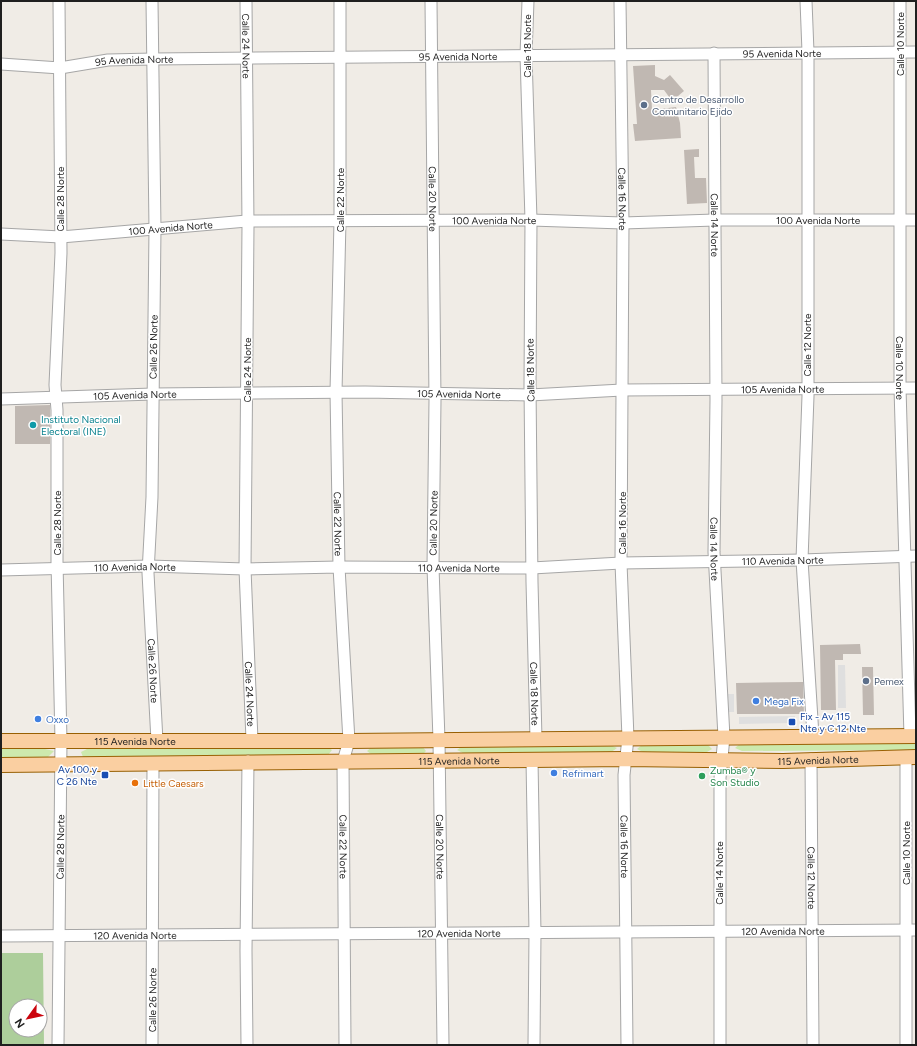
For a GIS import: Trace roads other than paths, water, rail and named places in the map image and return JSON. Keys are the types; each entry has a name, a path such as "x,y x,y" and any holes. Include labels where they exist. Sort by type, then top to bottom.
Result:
{"main road":[{"name":"115 Avenida Norte","path":"1,741 439,740 913,736"},
{"name":"115 Avenida Norte","path":"1,765 153,764 248,761 438,761 625,758 783,761 911,757"}],"street":[{"name":"Calle 28 Norte","path":"58,1045 61,741 57,569 57,398 55,385 61,237 59,1"},
{"name":"Calle 26 Norte","path":"152,1 155,229 152,497 149,566 157,740"},
{"name":"Calle 24 Norte","path":"246,1 248,221 245,569 252,740"},
{"name":"Calle 22 Norte","path":"340,1 340,221 336,392 339,567 349,740 343,761 345,1045"},
{"name":"Calle 20 Norte","path":"431,1 434,392 433,567 439,740 438,761 443,1045"},
{"name":"Calle 18 Norte","path":"528,1 526,55 531,220 530,394 536,739"},
{"name":"Calle 16 Norte","path":"620,1 623,223 621,563 628,738 625,758 628,1045"},
{"name":"Calle 12 Norte","path":"806,1 808,52 808,389 802,560 813,736"},
{"name":"Calle 10 Norte","path":"900,1 900,388 905,556 913,736"},
{"name":"95 Avenida Norte","path":"1,64 60,68 108,60 153,59 916,52"},
{"name":"Calle 14 Norte","path":"714,53 716,389 715,562 724,737 720,759 720,1045"},
{"name":"100 Avenida Norte","path":"1,234 61,237 248,221 531,220 623,223 807,219 916,220"},
{"name":"105 Avenida Norte","path":"1,399 153,394 434,392 530,394 622,390 916,388"},
{"name":"110 Avenida Norte","path":"1,570 149,566 245,569 339,567 532,568 621,563 802,560 916,556"},
{"name":"Calle 10 Norte","path":"906,1045 912,930 911,757"},
{"name":"Calle 12 Norte","path":"811,759 813,1045"},
{"path":"532,760 535,933 534,1045"},
{"path":"247,1045 248,761"},
{"name":"Calle 26 Norte","path":"152,1045 154,936 153,764"},
{"name":"120 Avenida Norte","path":"1,936 441,934 813,929 912,930"}],"place":[{"name":"Centro de Desarrollo Comunitario Ejido","path":"644,105"},
{"name":"Instituto Nacional Electoral (INE)","path":"33,425"},
{"name":"Pemex","path":"866,681"},
{"name":"Mega Fix","path":"756,701"},
{"name":"Oxxo","path":"38,719"},
{"name":"Fix - Av 115 Nte y C 12 Nte","path":"792,722"},
{"name":"Refrimart","path":"554,773"},
{"name":"Av 100 y C 26 Nte","path":"105,775"},
{"name":"Zumba® y Son Studio","path":"702,776"},
{"name":"Little Caesars","path":"135,783"}]}
